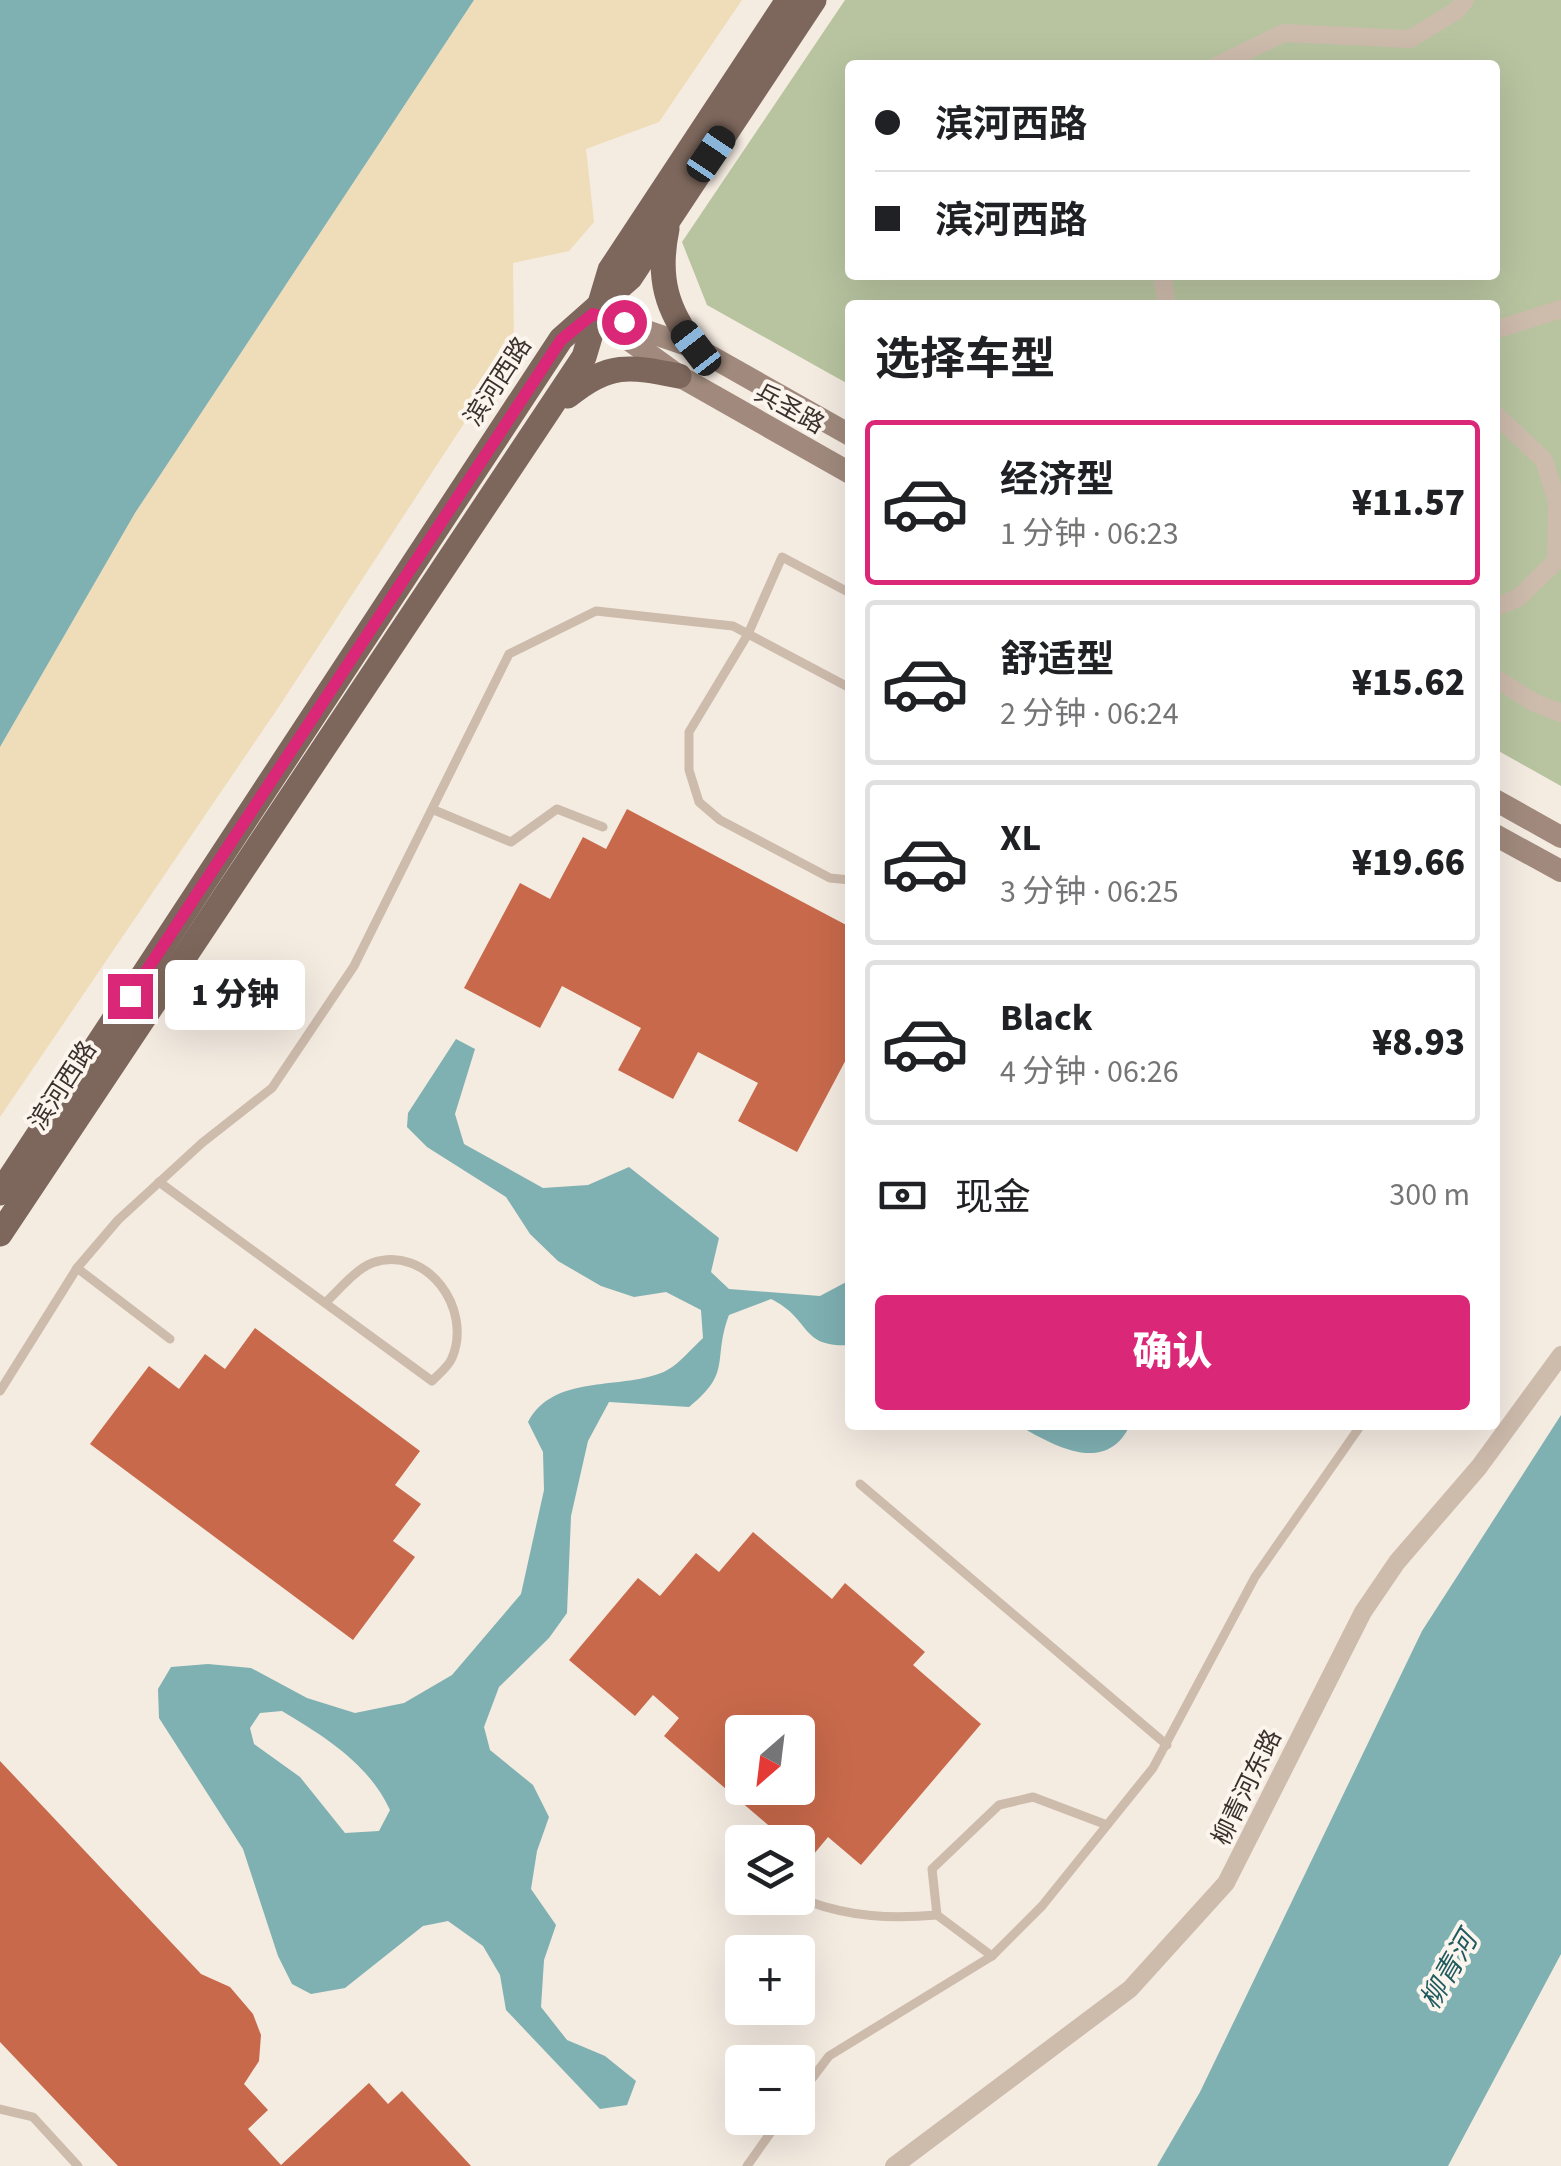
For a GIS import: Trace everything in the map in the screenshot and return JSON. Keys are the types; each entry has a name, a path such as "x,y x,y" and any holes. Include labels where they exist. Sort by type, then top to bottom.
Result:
{"main road":[{"name":"滨河西路","path":"0,1234 584,358 593,314 610,270 788,0"},
{"name":"滨河西路","path":"0,1193 561,340 630,278 814,0"},
{"path":"670,216 660,264 668,303 696,348"},
{"name":"兵圣路","path":"593,314 655,331 696,348 845,432"},
{"name":"兵圣路","path":"593,314 678,376 845,470"},
{"path":"545,414 597,372 636,368 678,376"},
{"path":"1500,803 1560,836"},
{"path":"1500,838 1561,871"}],"street":[{"path":"1228,60 1284,33 1410,39 1456,11 1465,0"},
{"path":"1500,328 1561,309"},
{"path":"1500,419 1544,460 1557,502 1556,561 1518,598 1500,605"},
{"path":"1500,681 1535,703 1561,712"},
{"name":"柳青河东路","path":"894,2166 1130,1989 1226,1882 1363,1612 1397,1562 1479,1467 1561,1355"}],"lane":[{"path":"845,591 782,557 748,634 689,732 689,770 699,802 720,820 830,878 845,880"},
{"path":"0,1391 78,1268 118,1220 272,1088 354,966 509,654 596,611 732,626 845,685"},
{"path":"434,810 511,842 557,809 603,827"},
{"path":"159,1182 432,1381 452,1360 459,1332 452,1299 435,1276 396,1259 369,1264 325,1303"},
{"path":"78,1268 170,1339"},
{"path":"815,2075 829,2056 992,1956 1042,1906 1167,1745 1255,1577 1357,1430"},
{"path":"860,1484 1167,1745"},
{"path":"937,1915 932,1869 999,1805 1033,1797 1107,1825"},
{"path":"815,1903 842,1914 893,1919 937,1915 992,1956"},
{"path":"0,2109 33,2117 78,2166"},
{"path":"746,2166 769,2135"}],"green space":[{"path":"845,0 1561,0 1561,786 1500,752 1500,300 845,300 845,382 707,305 682,242"}],"sand":[{"path":"474,0 742,0 659,122 586,149 594,222 569,251 513,263 514,347 280,705 0,1117 0,747 135,513"}],"water":[{"path":"0,0 474,0 135,513 0,747"},
{"path":"456,1039 475,1049 455,1114 464,1144 543,1188 588,1185 629,1167 719,1238 711,1272 729,1289 820,1296 845,1283 845,1345 813,1337 771,1299 729,1315 717,1374 689,1407 609,1402 588,1441 571,1516 567,1613 549,1638 499,1687 484,1727 490,1750 533,1785 549,1817 537,1851 531,1889 556,1925 544,1960 541,2007 567,2040 605,2056 636,2081 627,2105 600,2109 506,2010 500,1975 483,1946 448,1921 423,1926 345,1988 311,1994 292,1984 278,1956 243,1849 159,1718 158,1689 171,1667 208,1664 251,1668 307,1698 355,1713 404,1703 452,1675 521,1594 544,1490 543,1452 528,1422 539,1407 570,1390 667,1371 703,1338 701,1310 666,1292 634,1297 601,1286 558,1261 530,1234 506,1197 427,1147 407,1127 408,1113","holes":["282,1711 329,1741 381,1793 390,1810 379,1831 345,1833 300,1777 254,1744 250,1728 260,1713"]},
{"name":"柳青河","path":"1561,1415 1561,1954 1448,2166 1157,2166 1200,2092 1422,1631"},
{"path":"1027,1430 1127,1430 1120,1441 1094,1453 1047,1441"}],"building":[{"path":"627,809 845,924 845,1061 797,1152 738,1121 758,1083 698,1052 673,1099 618,1070 641,1028 562,986 540,1028 464,988 520,883 550,899 583,837 606,849"},
{"path":"255,1328 420,1451 395,1485 421,1504 393,1541 415,1557 353,1640 90,1444 149,1366 179,1389 205,1354 225,1369"},
{"path":"753,1532 832,1599 845,1583 925,1652 913,1665 981,1724 861,1865 828,1837 815,1853 815,1825 768,1825 745,1805 815,1805 815,1715 725,1715 725,1788 664,1736 679,1718 653,1695 635,1716 569,1660 638,1578 660,1596 696,1553 719,1572"},
{"path":"0,1761 201,1974 230,1987 253,2014 261,2035 259,2061 244,2084 268,2110 248,2129 281,2165 369,2083 388,2104 402,2091 471,2166 118,2166 0,2042"}],"route":[{"path":"130,996 561,340 593,314 624,322"}]}
